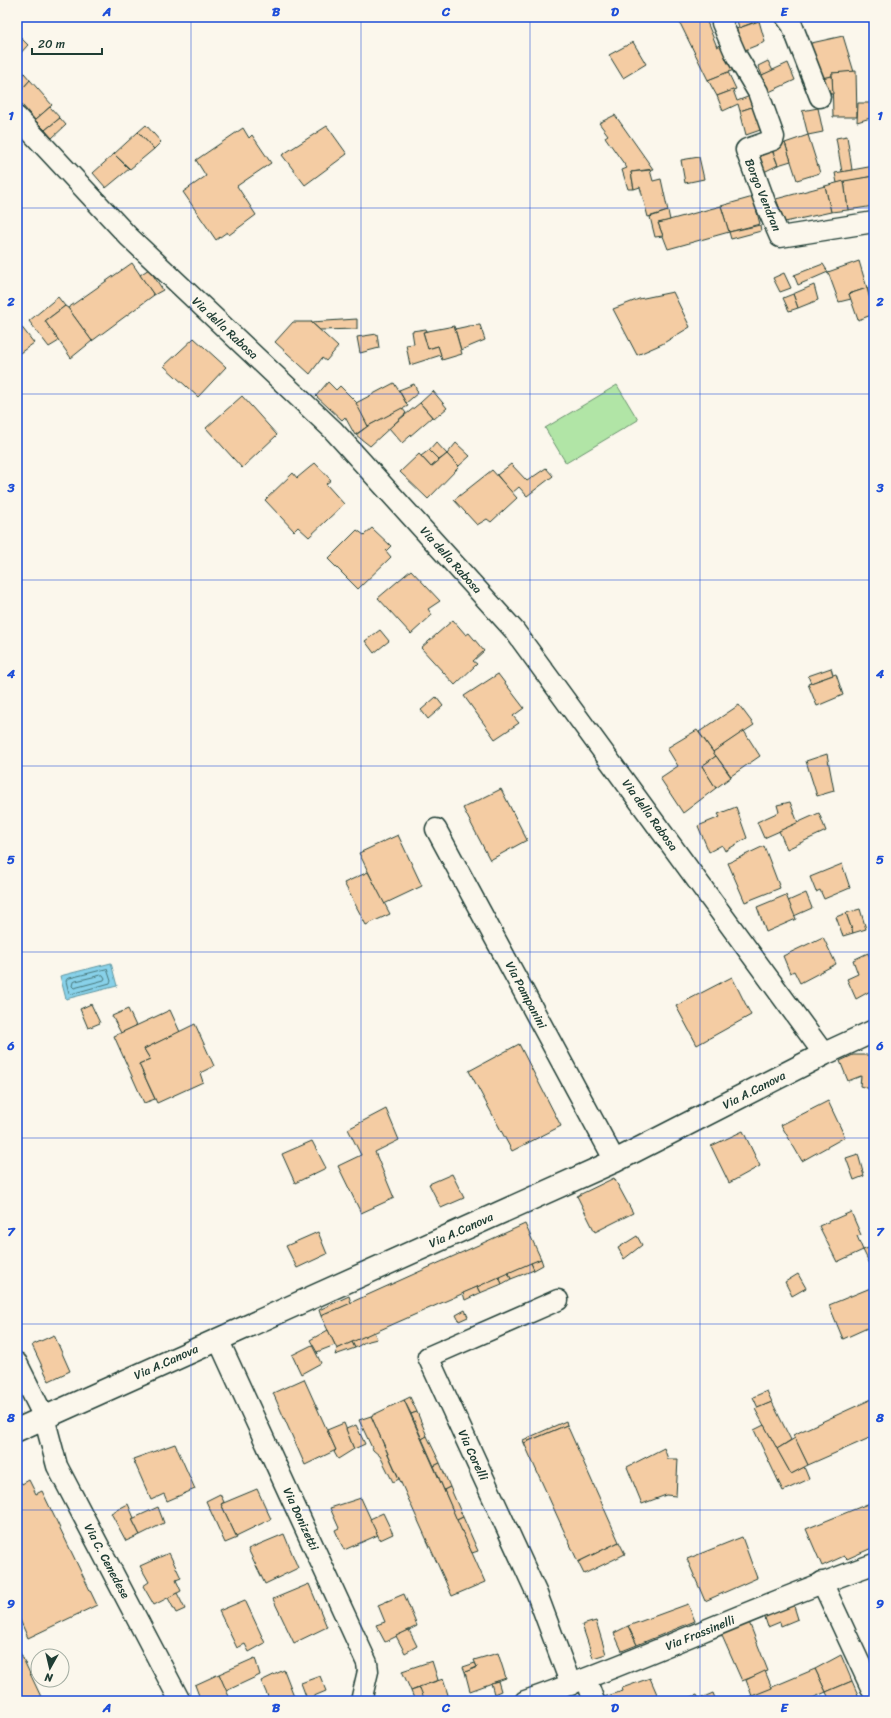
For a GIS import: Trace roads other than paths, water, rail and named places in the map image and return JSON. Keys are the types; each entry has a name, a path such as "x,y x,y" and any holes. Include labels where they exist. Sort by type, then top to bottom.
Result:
{"street":[{"name":"Borgo Vendran","path":"724,17 722,23 736,55 758,92 774,137 773,140 746,148 746,150 766,205 780,237 874,222"},
{"path":"786,17 792,25 820,97"},
{"name":"Via della Rabosa","path":"17,117 128,236 333,430 514,630 824,1054"},
{"name":"Via Pampanini","path":"436,829 615,1160"},
{"name":"Via A.Canova","path":"17,1430 615,1160 824,1054 874,1031"},
{"name":"Via Corelli","path":"558,1300 428,1357 578,1682"},
{"name":"Via Donizetti","path":"218,1339 367,1663 368,1671 361,1701"},
{"name":"Via C. Cenedese","path":"17,1363 44,1417 57,1466 180,1701"},
{"name":"Via Frassinelli","path":"525,1701 578,1682 822,1582 874,1564"},
{"path":"822,1582 874,1694"},
{"path":"578,1682 594,1701"}],"water":[{"path":"111,963 117,986 66,999 60,976"}]}
